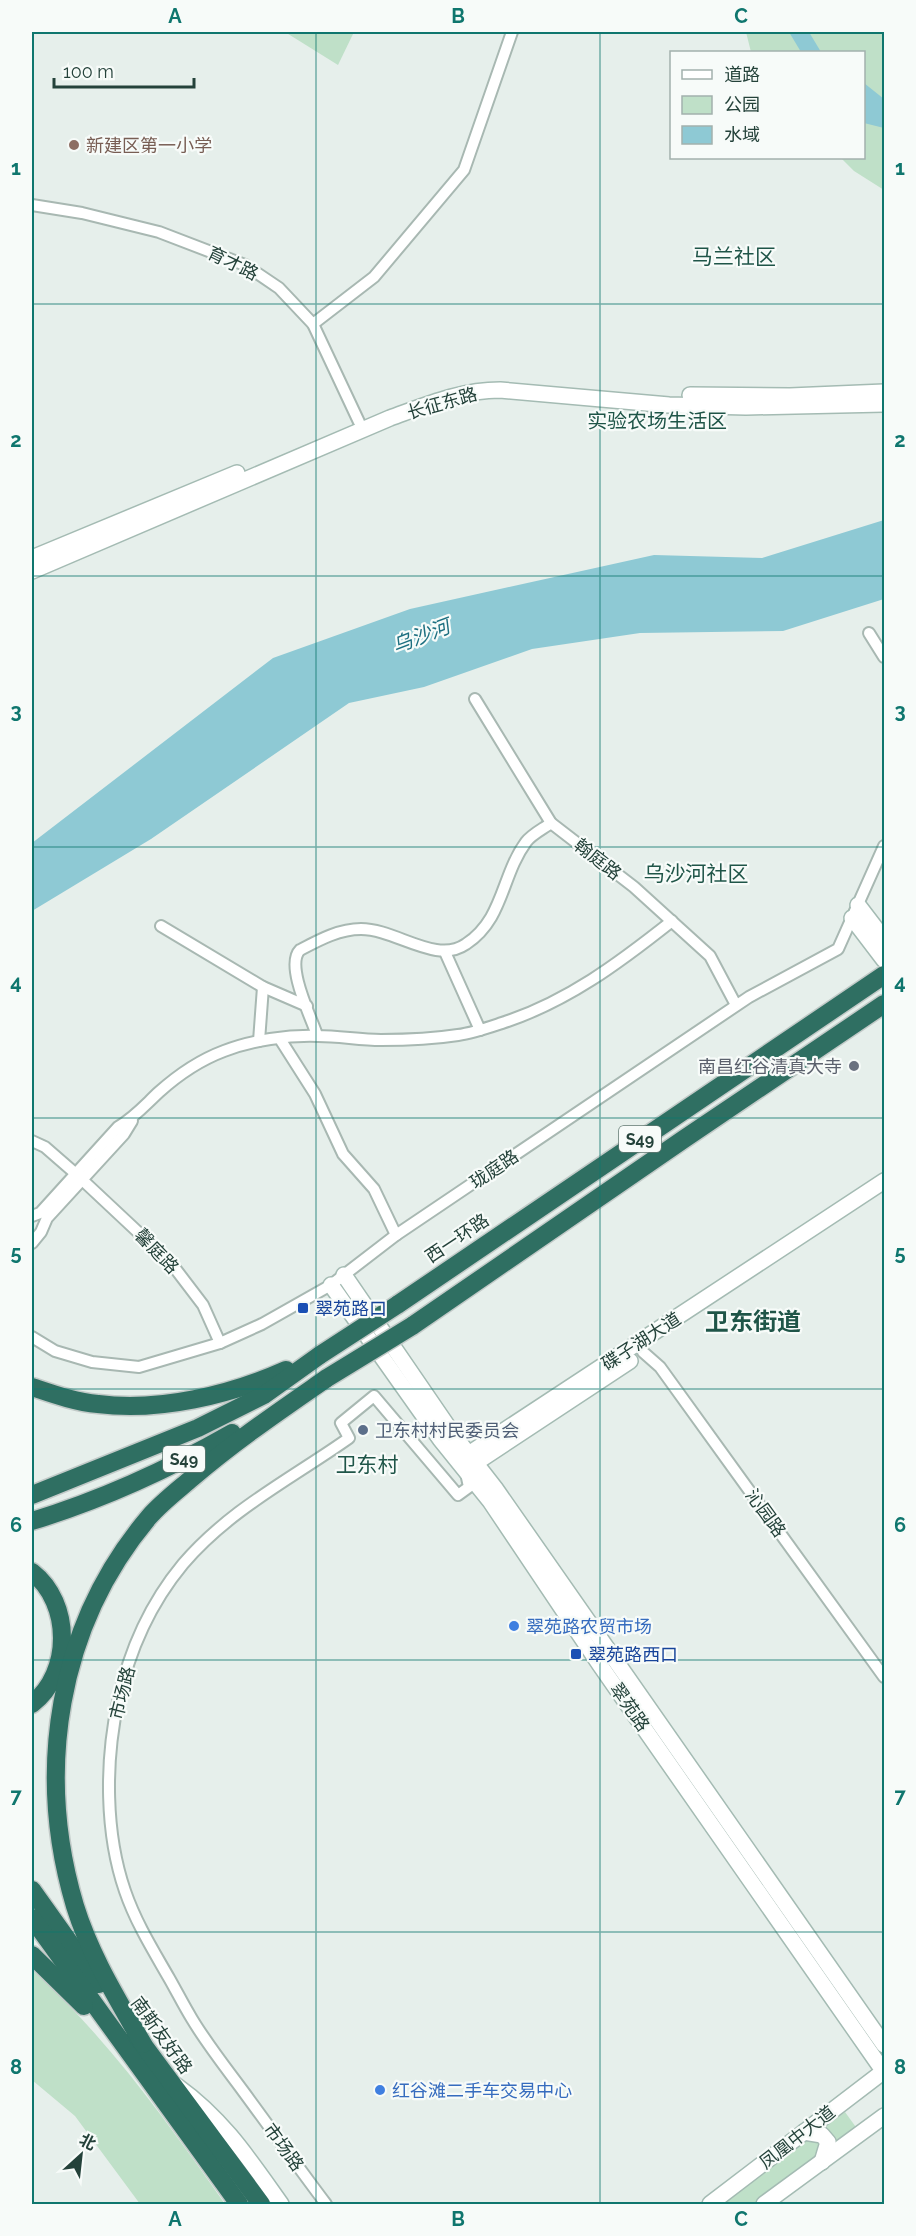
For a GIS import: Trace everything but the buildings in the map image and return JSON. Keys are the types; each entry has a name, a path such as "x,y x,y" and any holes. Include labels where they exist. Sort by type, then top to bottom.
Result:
{"highway":[{"path":"768,1054 834,997 885,961"},
{"name":"西一环路","path":"32,1495 198,1428 264,1395 885,975"},
{"name":"S49","path":"32,1521 73,1509 168,1467 327,1378 412,1326 684,1138 885,1004"},
{"path":"32,1387 97,1404 132,1407 166,1404 204,1397 266,1379 320,1355"},
{"path":"135,2048 76,1907 64,1860 56,1806 55,1757 61,1703 73,1657 94,1604 118,1558 150,1516 226,1449 327,1378"},
{"path":"32,1572 42,1580 58,1607 62,1630 62,1653 52,1678 40,1698 32,1704"},
{"name":"南斯友好路","path":"32,1890 239,2205"},
{"name":"南斯友好路","path":"32,1918 135,2048 170,2081 261,2205"},
{"path":"32,1955 135,2048"},
{"path":"231,2164 273,2205"}],"main road":[{"name":"长征东路","path":"32,558 359,422 450,387 475,381 499,380 670,395 790,396 885,392"},
{"name":"长征东路","path":"32,572 390,418 452,396 482,390 680,405 746,407 885,404"},
{"path":"855,911 885,939"},
{"path":"855,911 885,961"},
{"name":"碟子湖大道","path":"467,1462 885,1181"},
{"name":"碟子湖大道","path":"467,1462 643,1352 885,1192"},
{"name":"翠苑路","path":"344,1275 453,1434 490,1501 600,1665 884,2072"},
{"name":"翠苑路","path":"331,1285 467,1462 885,2045"},
{"name":"凤凰中大道","path":"710,2205 884,2072"},
{"path":"170,2081 201,2103 235,2140 281,2205"},
{"name":"凤凰中大道","path":"764,2205 885,2116"},
{"path":"804,2132 822,2135 828,2142 822,2162"}],"street":[{"path":"313,324 374,278 464,170 512,32"},
{"name":"育才路","path":"32,205 82,213 159,232 245,265 279,288 313,324 359,422"},
{"path":"869,633 885,657"},
{"name":"翰庭路","path":"475,699 551,823 634,887 710,956 736,1005"},
{"path":"317,1035 294,967 297,954 332,934 348,930 375,930 445,952 465,946 479,934 500,904 509,871 527,840 551,823"},
{"name":"珑庭路","path":"32,1337 55,1350 92,1362 139,1367 220,1343 262,1324 331,1285 396,1235 736,1005 838,950 885,846"},
{"path":"32,1243 47,1218 118,1127 133,1118 160,1091 191,1067 224,1051 259,1041 317,1035 376,1040 417,1040 460,1035 480,1030 562,999 601,975 672,921"},
{"path":"161,926 263,987 307,1006"},
{"path":"445,952 480,1030"},
{"path":"259,1041 263,987"},
{"path":"280,1039 315,1094 343,1154 374,1189 396,1235"},
{"name":"馨庭路","path":"32,1141 45,1147 171,1263 203,1305 220,1343"},
{"path":"32,1216 40,1213 79,1177"},
{"name":"沁园路","path":"643,1352 660,1367 885,1677"},
{"name":"市场路","path":"326,2205 193,2020 145,1939 125,1890 114,1848 108,1769 113,1724 123,1680 139,1634 153,1606 183,1564 221,1526 252,1501 304,1470 349,1438 341,1423 374,1396 458,1495 469,1487 467,1462"}],"green space":[{"path":"285,32 354,32 338,65"},
{"path":"746,32 884,32 884,190 854,171 842,159 865,159 865,51 751,51"},
{"path":"32,1970 86,2023 135,2081 225,2204 140,2204 75,2116 32,2080"},
{"path":"845,2112 858,2130 758,2204 719,2204"}],"water":[{"path":"789,32 809,32 820,51 800,51"},
{"path":"865,84 884,99 884,128 865,123"},
{"name":"乌沙河","path":"884,520 884,599 783,631 640,633 532,649 424,687 349,703 151,839 32,911 32,843 273,658 410,609 654,555 762,558"}],"place":[{"name":"新建区第一小学","path":"74,145"},
{"name":"南昌红谷清真大寺","path":"854,1066"},
{"name":"翠苑路口","path":"303,1308"},
{"name":"卫东村村民委员会","path":"363,1430"},
{"name":"翠苑路农贸市场","path":"514,1626"},
{"name":"翠苑路西口","path":"576,1654"},
{"name":"红谷滩二手车交易中心","path":"380,2090"}],"district":[{"name":"马兰社区","path":"734,256"},
{"name":"实验农场生活区","path":"657,421"},
{"name":"乌沙河社区","path":"696,873"},
{"name":"卫东街道","path":"753,1321"},
{"name":"卫东村","path":"367,1464"}]}
